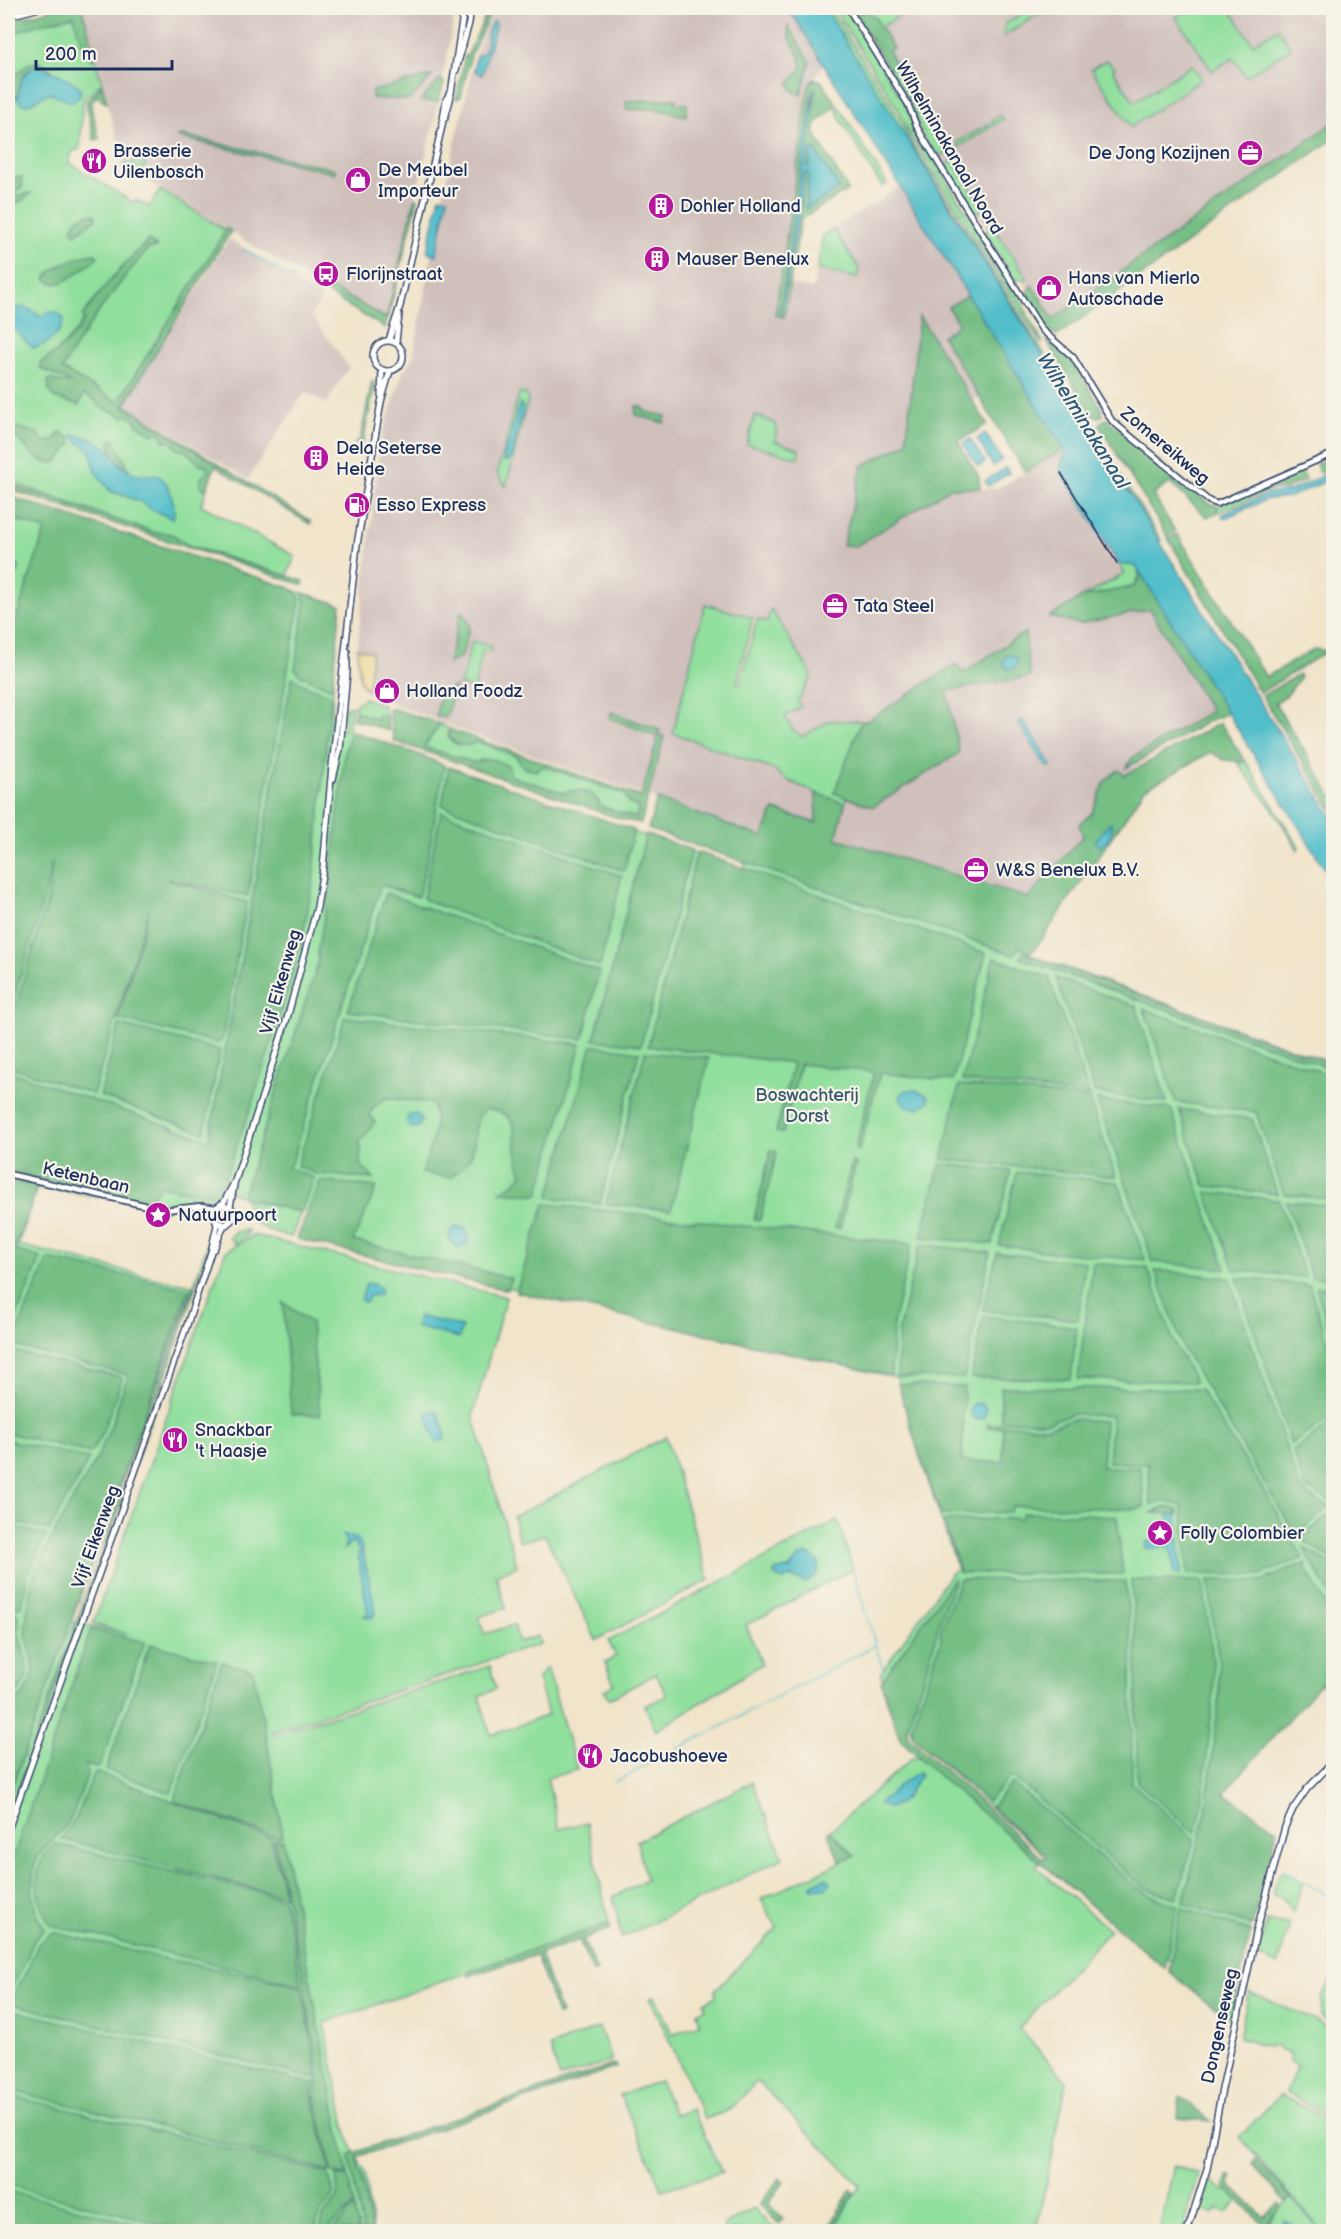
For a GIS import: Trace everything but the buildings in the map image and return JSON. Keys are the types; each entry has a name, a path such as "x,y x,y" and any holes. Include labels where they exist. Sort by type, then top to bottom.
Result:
{"highway":[{"path":"8,15 36,8"}],"main road":[{"path":"454,74 464,8"},
{"path":"388,340 400,306 471,8"},
{"path":"396,342 400,306"},
{"path":"388,340 396,342 402,348 403,359 397,368 390,371 382,370 376,364 373,353 378,344 388,340"},
{"name":"Vijf Eikenweg","path":"381,402 382,370"},
{"name":"Vijf Eikenweg","path":"230,1207 235,1181 311,936 323,868 357,545 381,402 390,371"},
{"name":"Vijf Eikenweg","path":"222,1205 235,1181"},
{"path":"222,1205 230,1207 234,1218 230,1223 224,1225 216,1222 215,1211 222,1205"},
{"name":"Vijf Eikenweg","path":"211,1252 216,1222"},
{"name":"Vijf Eikenweg","path":"8,1830 183,1339 211,1252 224,1225"},
{"name":"Dongenseweg","path":"1187,2232 1207,2169 1257,1929 1285,1827 1293,1809 1307,1790 1334,1761"}],"street":[{"name":"Wilhelminakanaal Noord","path":"848,8 909,104 917,127 1025,303"},
{"name":"Zomereikweg","path":"1025,303 1046,335 1073,357 1112,421 1214,503 1220,504 1334,453"},
{"name":"Ketenbaan","path":"8,1174 165,1210 195,1207 215,1211"}],"shaded area":[{"path":"79,8 456,8 434,123 382,324 123,166 124,162"},
{"path":"494,8 780,8 795,18 824,65 809,85 780,283 813,289 823,235 900,187 968,295 948,307 959,325 942,336 979,397 906,443 862,466 843,545 856,546 951,488 998,488 1064,449 1060,470 1136,566 1225,712 1134,767 1095,822 1028,898 836,838 866,721 829,721 802,737 792,729 785,716 798,701 771,609 767,622 705,605 673,732 774,770 787,780 816,793 816,823 763,837 445,724 366,692 360,679 357,648 381,439 403,372 413,357 445,186 477,50"},
{"path":"840,8 1333,8 1333,128 1053,325"},
{"path":"229,239 322,298 311,315 349,367 326,404 305,392 248,479 125,404"}],"green space":[{"path":"57,8 82,8 96,59 91,59 82,49 74,16 8,35 8,21"},
{"path":"80,8 102,83 83,100 80,146 78,150 72,151 69,163 134,203 136,200 149,207 160,190 227,231 125,405 216,462 201,505 295,556 287,576 187,545 8,481 8,27"},
{"path":"489,8 493,8 471,55 461,97 456,99 465,56"},
{"path":"825,8 830,8 897,114 912,143 1161,540 1159,542"},
{"path":"834,8 845,8 905,104 920,138 1020,298 1043,342 1041,343 908,131 898,109"},
{"path":"851,8 912,8 880,28 875,17 865,12 856,15"},
{"path":"1032,8 1048,8 1004,36 1005,24"},
{"path":"1190,8 1229,8 1253,44 1278,28 1291,48 1246,77 1233,58 1212,71 1176,17"},
{"path":"866,11 875,17 893,48 888,51 896,65 889,69 856,15"},
{"path":"788,26 810,61 801,95 791,89 789,84 802,68 800,57 789,36"},
{"path":"1106,60 1115,68 1113,70 1134,102 1192,65 1202,79 1131,127 1091,69"},
{"path":"37,62 46,65 54,73 45,69 32,68 23,76 18,99 8,93 8,64 12,78 28,64"},
{"path":"896,65 944,142 948,140 951,145 948,152 941,155 929,146 910,102 889,69"},
{"path":"433,75 410,100 372,98 372,91"},
{"path":"441,79 444,83 438,102 420,101"},
{"path":"814,79 821,81 837,105 816,123 814,133 848,190 801,219 784,317 775,315 809,85","holes":["813,88 816,89 806,167 809,167 811,152 815,150 839,188 806,209 809,174 805,173 780,314"]},
{"path":"102,85 107,103 97,96 91,106 99,139 94,140 86,102"},
{"path":"676,99 676,104 687,104 686,116 656,109 626,110 626,101"},
{"path":"839,107 887,184 882,187 839,117 837,109"},
{"path":"1000,115 1003,119 959,147 957,142 988,125"},
{"path":"1333,123 1333,139 1057,336 1045,331 1025,295 1032,285 1053,319"},
{"path":"185,136 335,169 335,173 176,137"},
{"path":"149,153 142,177 122,165"},
{"path":"952,159 984,209 976,213 971,210 947,171 947,165"},
{"path":"22,177 22,188 8,192 8,178"},
{"path":"32,193 21,201 8,205 10,197"},
{"path":"415,198 418,199 385,328 327,293 331,288 386,318"},
{"path":"95,214 96,219 75,234 73,227 76,221"},
{"path":"990,226 993,226 1027,278 1014,279 985,233"},
{"path":"227,228 231,231 123,406 311,521 310,524 215,466 206,490 200,486 201,478 208,471 207,466 200,464 184,450 177,449 171,441 163,441 163,436 159,433 153,434 136,424 135,419 128,415 124,417 98,406 96,401 84,394 79,405 54,398 48,381 51,379 62,383 70,382 40,368 41,362 54,354 70,339 84,320 82,316 111,279 148,240 157,247 149,248 125,277 92,322 62,369 118,402"},
{"path":"833,229 859,268 857,278 817,269 823,235"},
{"path":"94,254 98,256 91,263 63,282 57,284 45,279 54,269 67,262"},
{"path":"968,295 1064,449 1025,472 942,336 959,325 948,307"},
{"path":"919,316 987,424 958,442 979,477 980,488 951,488 856,546 843,545 862,466 906,443"},
{"path":"1048,340 1069,356 1100,406 1103,415 1099,417 1092,415"},
{"path":"372,381 375,385 362,447 356,444 356,441 360,441"},
{"path":"519,393 527,394 528,400 506,487 497,473","holes":["518,407 522,414 511,458 507,461 504,457"]},
{"path":"636,406 643,407 643,411 666,416 664,423 636,415"},
{"path":"755,415 775,423 777,429 775,441 799,449 798,458 747,444"},
{"path":"1107,419 1208,503 1218,506 1216,513 1207,517 1170,483 1153,495 1175,531 1167,536 1099,425"},
{"path":"8,425 37,433 44,441 49,442 54,440 60,432 69,437 72,443 57,462 45,462 8,432"},
{"path":"114,439 131,473 115,459 109,442"},
{"path":"1333,456 1333,468 1319,473 1316,464"},
{"path":"1300,471 1303,472 1305,480 1285,489 1271,489 1270,484"},
{"path":"8,484 156,533 173,535 187,545 304,581 303,585 8,489"},
{"path":"1270,484 1272,490 1216,513 1218,506"},
{"path":"8,496 290,588 300,600 248,896 168,879 247,902 222,1040 218,1043 118,1019 149,909 93,1094 8,1066 8,1031 48,900 52,863 44,899 8,1017 8,619 15,622 45,530 8,517"},
{"name":"Boswachterij Dorst","path":"8,511 49,514 335,603 332,726 343,730 345,707 352,706 348,732 497,786 743,869 763,837 774,810 816,823 816,793 787,780 774,770 673,733 705,604 753,618 737,682 740,684 757,619 767,622 771,609 812,675 798,701 801,707 785,716 792,729 802,737 829,721 867,721 836,838 1036,957 1333,1063 1333,1691 1319,1678 1222,1795 1255,1899 1232,2013 1004,1820 917,1740 880,1674 952,1572 958,1570 917,1448 897,1378 301,1239 310,1216 306,1212 282,1207 301,1212 291,1237 267,1229 254,1221 246,1207 246,1198 222,1188 218,1197 213,1201 195,1202 188,1206 169,1208 37,1188 18,1245 154,1278 193,1285 71,1622 127,1634 93,1624 225,1252 253,1235 506,1297 473,1415 517,1566 496,1575 506,1608 479,1617 484,1634 514,1625 519,1642 538,1636 540,1644 272,1732 273,1735 490,1666 496,1689 479,1696 491,1735 548,1715 538,1678 547,1667 577,1770 547,1778 559,1829 587,1823 609,1923 324,2023 347,2135 364,2172 373,2231 8,2231"},
{"path":"1177,534 1266,677 1314,649 1328,651 1260,693 1168,538"},
{"path":"1119,564 1136,566 1139,577 1133,587 1082,597 1125,574"},
{"path":"1139,571 1229,713 1212,719 1126,768 1132,758 1211,711 1150,609 1080,624 1049,617 1082,597 1133,587 1139,581"},
{"path":"303,593 341,605 332,689 300,675 295,669 305,604"},
{"path":"461,611 470,626 462,656 448,664"},
{"path":"1025,632 1030,677 947,691 959,753 873,807 834,793 861,722 867,721 956,664 963,673"},
{"path":"472,641 492,647 491,651 483,650 474,689 460,685"},
{"path":"1299,674 1300,678 1287,695 1275,703 1333,798 1333,811 1262,696"},
{"path":"292,677 304,685 331,695 313,883 295,967 252,1104 219,1194 202,1194 160,1186 147,1203 8,1171 8,1071 209,1140"},
{"path":"455,686 447,715 445,718 438,717 436,714 440,694"},
{"path":"364,698 383,705 386,715 376,719 355,711 355,705"},
{"path":"391,708 440,724 424,747 475,763 488,759 495,761 508,766 511,776 563,793 585,792 595,797 600,806 636,818 639,808 630,804 624,794 544,766 537,771 524,768 516,756 478,742 460,745 449,738 449,729 641,797 658,737 610,718 611,712 660,730 659,735 664,736 641,823 624,820 394,741 389,710"},
{"path":"355,711 376,719 379,715 386,715 389,731 353,719"},
{"path":"1220,723 1246,762 1224,760 1211,752 1145,789 1035,949 1028,952 1019,947 1014,955 648,829 657,799 762,837 774,810 816,823 816,793 845,803 836,838 1028,898 1083,836 1079,824 1092,813 1105,781 1118,770 1125,775"},
{"path":"440,724 449,729 448,735 455,743 464,745 478,742 516,756 526,769 537,771 543,765 624,794 630,804 639,808 636,818 600,806 599,801 582,791 573,790 563,793 511,776 508,766 495,761 484,760 475,763 424,747"},
{"path":"351,731 444,765 428,857 418,897 381,885 292,1162 288,1168 314,1178 301,1212 242,1198 318,963 318,949 329,893 345,751"},
{"path":"1246,762 1299,847 1298,850 1274,811 1238,763"},
{"path":"449,767 634,830 624,871 444,806 442,804"},
{"path":"441,812 622,876 600,966 425,900 423,898"},
{"path":"646,834 692,850 641,1045 594,1040"},
{"path":"697,852 986,953 953,1081 880,1073 859,1151 855,1150 874,1072 800,1064 783,1133 776,1132 793,1063 648,1046"},
{"path":"386,893 599,971 583,1039 348,1011"},
{"path":"1023,953 1333,1064 1333,1069 1020,958"},
{"path":"994,958 1049,977 1089,1095 962,1081"},
{"path":"1056,978 1136,1006 1167,1102 1095,1093"},
{"path":"1144,1009 1333,1076 1333,1200 1284,1194 1256,1112 1176,1102"},
{"path":"345,1017 581,1044 538,1195 500,1192 515,1183 522,1175 510,1119 497,1111 486,1109 478,1119 471,1156 465,1165 450,1178 422,1173 435,1129 431,1103 386,1098 373,1108 370,1115 375,1122 359,1143 361,1145 360,1164 374,1179 316,1174 297,1166"},
{"path":"119,1025 220,1050 204,1133 100,1096"},
{"path":"598,1046 639,1052 600,1204 549,1197 591,1048"},
{"path":"645,1052 709,1058 671,1210 606,1204"},
{"path":"959,1085 1089,1098 1116,1177 942,1159"},
{"path":"1097,1100 1171,1109 1226,1269 1153,1262"},
{"path":"1179,1109 1252,1119 1277,1194 1205,1186"},
{"path":"771,1150 777,1152 760,1220 754,1219"},
{"path":"852,1162 856,1163 840,1228 835,1228"},
{"path":"940,1164 1011,1171 992,1244 921,1237"},
{"path":"1017,1172 1118,1182 1145,1260 999,1245"},
{"path":"8,1179 37,1186 14,1250 41,1258 8,1337"},
{"path":"320,1181 377,1187 353,1241 511,1278 507,1290 297,1239"},
{"path":"1206,1192 1279,1200 1305,1277 1234,1270"},
{"path":"1286,1201 1333,1206 1333,1280 1312,1277"},
{"path":"545,1204 912,1244 893,1324 891,1376 516,1292"},
{"path":"248,1230 247,1234 235,1244 229,1238 234,1232"},
{"path":"210,1234 213,1234 211,1242 148,1428 145,1427"},
{"path":"920,1244 990,1253 964,1378 897,1377 899,1329"},
{"path":"997,1253 1085,1262 1078,1320 983,1310"},
{"path":"48,1259 189,1289 8,1799 8,1711 25,1692 34,1672 25,1630 35,1572 61,1520 97,1458 111,1426 128,1375 11,1345"},
{"path":"1093,1263 1148,1268 1174,1343 1195,1382 1078,1379"},
{"path":"1155,1270 1229,1278 1300,1488 1307,1495 1329,1507 1296,1535 1184,1350"},
{"path":"1237,1278 1309,1285 1333,1359 1333,1416 1291,1444"},
{"path":"1316,1287 1333,1288 1333,1342"},
{"path":"283,1302 311,1323 320,1415 291,1414"},
{"path":"983,1316 1077,1327 1071,1379 971,1378"},
{"path":"8,1350 122,1379 100,1439 90,1453 8,1433"},
{"path":"898,1384 964,1387 962,1461 1003,1462 1003,1428 987,1427 987,1424 1049,1427 1072,1419 1105,1421 1102,1467 1141,1468 1144,1507 1135,1509 1013,1506 1010,1512 941,1515 921,1460"},
{"path":"1001,1387 1200,1389 1303,1558 1260,1575 1188,1574 1182,1506 1165,1501 1151,1505 1148,1464 1108,1462 1112,1416 1072,1414 1049,1422 1001,1421"},
{"path":"1333,1422 1334,1503 1305,1487 1293,1451"},
{"path":"145,1427 148,1428 8,1824 8,1815"},
{"path":"666,1437 709,1580 596,1640 545,1535 520,1542 513,1517"},
{"path":"8,1440 89,1459 49,1530 8,1521"},
{"path":"1166,1507 1177,1510 1179,1513 1151,1513"},
{"path":"1333,1511 1333,1560 1301,1539"},
{"path":"1022,1513 1117,1517 1123,1574 960,1573 944,1521 1021,1518"},
{"path":"838,1520 853,1569 746,1625 762,1664 656,1731 645,1706 667,1696 656,1674 609,1699 604,1691 614,1684 605,1663 616,1656 608,1641","holes":["793,1564 806,1582 774,1573 789,1569"]},
{"path":"8,1526 46,1535 28,1575 21,1606 16,1608 8,1606"},
{"path":"1304,1548 1333,1565 1333,1599 1307,1555"},
{"path":"1305,1563 1307,1566 1305,1568 1333,1617 1333,1695 1321,1683 1224,1793 1277,1830 1252,1926 1183,1903 1206,1812 1219,1698 1219,1665 1208,1580 1261,1581"},
{"path":"955,1579 907,1728 908,1737 1043,1859 1046,1856 991,1807 1012,1783 1143,1892 1177,1906 1165,1968 939,1776 900,1739 881,1682"},
{"path":"960,1579 1125,1581 1131,1639 1132,1783 1194,1839 1177,1898 1146,1889 1012,1776 988,1801 912,1736 912,1726 941,1639 940,1632"},
{"path":"1131,1580 1201,1581 1203,1583 1213,1658 1214,1690 1201,1812 1195,1833 1137,1782 1136,1640"},
{"path":"8,1612 19,1615 19,1633 26,1660 27,1676 8,1704"},
{"path":"91,1629 145,1642 99,1768 85,1765 88,1773 72,1816 37,1860 34,1868 33,1896 36,1912 44,1929 34,1941 8,1993 8,1872"},
{"path":"150,1644 217,1661 171,1793 106,1770"},
{"path":"222,1662 253,1670 283,1837 275,1837 174,1801"},
{"path":"921,1757 939,1776 1041,1862 1036,1867 1110,1930 1019,2028 1067,2082 1037,2226 1045,2231 832,2231 860,2185 757,2081 730,2110 705,2119 650,1998 655,1996 672,2034 700,2024 697,2012 706,2008 704,2003 716,1996 715,1990 777,1928 761,1899 854,1856 830,1831 912,1758"},
{"path":"95,1772 271,1838 285,1896 61,1839 76,1818"},
{"path":"752,1782 783,1858 622,1938 613,1897 646,1880 637,1841"},
{"path":"830,1831 855,1856 840,1862 828,1833"},
{"path":"274,1840 283,1840 348,2176 332,2172 315,2097 318,2075 312,2078 8,2003 27,1971 38,1944 53,1932 172,1960 290,1984 302,1987 318,2074 302,1971"},
{"path":"55,1844 262,1892 283,1899 292,1933 301,1985 51,1925 41,1906 37,1883 41,1861"},
{"path":"1282,1870 1303,1882 1293,1912 1282,1898 1273,1895 1277,1878"},
{"path":"1181,1908 1251,1931 1231,2018 1206,2002 1169,1971"},
{"path":"1267,1921 1290,1924 1278,1965 1258,1956"},
{"path":"609,1923 610,1929 583,1939 597,1971 593,1972 579,1940 540,1954 561,2014 557,2015 536,1955 469,1976 470,1971"},
{"path":"1333,1978 1333,2023 1321,2016 1322,1996"},
{"path":"1249,1992 1333,2028 1333,2118 1286,2093 1297,2065 1289,2061 1291,2054 1271,2045 1270,2048 1239,2038"},
{"path":"8,2009 314,2084 312,2093 331,2172 165,2128 8,2090"},
{"path":"599,2027 612,2060 560,2078 550,2047"},
{"path":"615,2064 617,2067 357,2157 372,2231 363,2231 349,2156 353,2153"},
{"path":"660,2081 675,2115 692,2109 722,2172 662,2190 620,2095"},
{"path":"8,2095 328,2173 334,2195 319,2214 315,2231 187,2231 8,2185"},
{"path":"1280,2095 1333,2122 1333,2231 1322,2231 1239,2137"},
{"path":"1180,2096 1211,2121 1178,2118"},
{"path":"1256,2160 1291,2198 1286,2202 1252,2164"},
{"path":"1174,2166 1199,2174 1183,2231 1159,2231"},
{"path":"336,2175 348,2177 354,2205 326,2231 320,2231 323,2216 338,2197"},
{"path":"1229,2175 1232,2176 1230,2185 1264,2217 1279,2203 1282,2207 1265,2225 1224,2187"},
{"path":"779,2178 784,2182 768,2204 783,2219 779,2224 760,2205"},
{"path":"1210,2179 1223,2191 1227,2189 1238,2200 1225,2213 1219,2208 1213,2214 1202,2209"},
{"path":"851,2189 854,2193 832,2231 827,2231"},
{"path":"8,2191 164,2231 8,2231"},
{"path":"1291,2198 1321,2231 1305,2231 1294,2227 1289,2222 1289,2231 1259,2232"},
{"path":"354,2207 359,2231 332,2231"},
{"path":"754,2208 776,2231 724,2231 724,2225"}],"sand":[{"path":"357,648 372,652 368,688 365,689 360,679"}],"water":[{"name":"Wilhelminakanaal","path":"780,8 825,8 1333,818 1333,882 1136,566 1119,564 1060,470 1065,451 795,18"},
{"path":"494,21 496,23 482,75 474,70 476,56 484,53 488,32"},
{"path":"35,67 52,72 73,83 81,90 79,97 73,102 49,94 30,104 22,104 18,99 22,80"},
{"path":"814,87 806,167 809,167 811,152 815,150 839,188 806,209 809,174 805,173 780,314"},
{"path":"440,197 448,198 436,255 427,252"},
{"path":"19,307 27,308 40,316 54,312 64,319 53,338 33,348 8,323 8,312"},
{"path":"520,403 523,408 511,458 505,462 504,456"},
{"path":"985,433 1002,460 993,466 977,439"},
{"path":"73,434 100,443 122,466 133,473 155,475 165,481 174,507 173,519 139,501 110,491 96,472 90,451 72,437"},
{"path":"970,439 985,462 978,467 963,444"},
{"path":"1006,468 1009,473 988,486 985,481"},
{"path":"1333,471 1333,478 1290,497 1268,499 1225,518 1222,517 1223,514 1268,494 1290,491"},
{"path":"8,559 15,561 19,567 17,574 11,579 8,579"},
{"path":"1010,655 1015,657 1017,662 1015,667 1010,669 1005,667 1003,662 1005,657"},
{"path":"1020,720 1023,720 1051,764 1050,767 1045,765 1019,724"},
{"path":"1109,823 1112,827 1109,837 1099,847 1095,841"},
{"path":"916,1090 928,1096 929,1101 920,1108 908,1107 900,1098 901,1093"},
{"path":"411,1114 417,1114 421,1121 417,1128 411,1128 407,1124 407,1118"},
{"path":"455,1227 463,1227 469,1233 469,1241 463,1247 455,1247 449,1241 449,1233"},
{"path":"366,1284 381,1288 380,1294 370,1295 366,1303 361,1300"},
{"path":"418,1316 462,1327 459,1338 416,1327"},
{"path":"978,1403 986,1411 978,1419 970,1411"},
{"path":"435,1410 438,1412 446,1436 444,1440 438,1442 435,1440 426,1415"},
{"path":"1169,1514 1177,1514 1181,1574 1174,1574 1171,1548 1145,1548 1146,1542 1170,1539"},
{"path":"343,1534 357,1539 361,1544 376,1612 372,1618 364,1616 368,1614 358,1555 360,1551 352,1541 344,1549 346,1541"},
{"path":"809,1554 818,1562 818,1572 812,1579 805,1582 791,1576 784,1580 776,1577 774,1574 776,1570 790,1569 797,1559"},
{"path":"919,1772 921,1775 899,1803 887,1808 879,1804 904,1782"},
{"path":"826,1878 831,1882 825,1888 812,1889 811,1887 816,1882"},
{"path":"1283,2221 1296,2227 1302,2227 1305,2231 1289,2231 1282,2227"}],"waterway":[{"path":"243,249 294,279"},
{"path":"853,1571 883,1669"},
{"path":"615,1782 876,1645"},
{"path":"1284,1871 1334,1899"}],"railway":[{"path":"1061,473 1117,563"}],"place":[{"name":"De Jong Kozijnen","path":"1250,153"},
{"name":"Brasserie Uilenbosch","path":"94,161"},
{"name":"De Meubel Importeur","path":"358,180"},
{"name":"Dohler Holland","path":"661,206"},
{"name":"Mauser Benelux","path":"657,259"},
{"name":"Florijnstraat","path":"326,274"},
{"name":"Hans van Mierlo Autoschade","path":"1049,288"},
{"name":"Dela Seterse Heide","path":"316,458"},
{"name":"Esso Express","path":"357,505"},
{"name":"Tata Steel","path":"835,606"},
{"name":"Holland Foodz","path":"387,691"},
{"name":"W&S Benelux B.V.","path":"976,870"},
{"name":"Natuurpoort","path":"158,1215"},
{"name":"Snackbar 't Haasje","path":"175,1440"},
{"name":"Folly Colombier","path":"1160,1533"},
{"name":"Jacobushoeve","path":"590,1756"}]}
